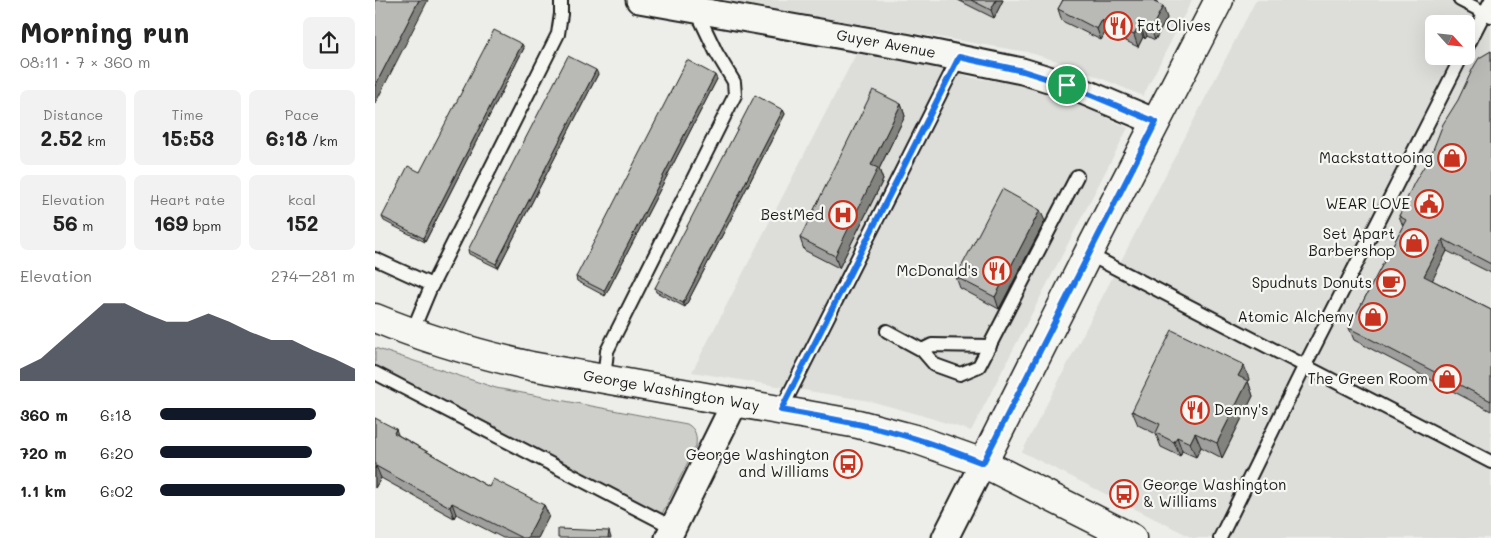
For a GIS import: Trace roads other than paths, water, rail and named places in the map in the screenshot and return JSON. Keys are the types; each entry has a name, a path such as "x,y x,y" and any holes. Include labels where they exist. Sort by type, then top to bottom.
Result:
{"main road":[{"path":"983,463 1219,0"},
{"name":"George Washington Way","path":"375,318 488,356 531,366 889,431 983,463 1132,538"}],"street":[{"name":"Guyer Avenue","path":"639,0 959,57 1023,71 1059,82 1156,122"},
{"path":"671,533 735,402"},
{"path":"945,538 983,463"}],"lane":[{"path":"412,332 432,285 558,34 561,0"},
{"path":"1460,0 1488,15"},
{"path":"1475,35 1488,15 1491,0"},
{"path":"604,380 607,352 735,95 735,82 716,52 696,10"},
{"path":"781,410 959,57"},
{"path":"1220,538 1304,367 1457,65"},
{"path":"887,331 922,350 935,364 960,374 979,366 1077,176"},
{"path":"1088,254 1491,462"},
{"path":"375,258 432,285"},
{"path":"922,350 932,346 990,346"},
{"path":"375,373 671,533"}],"place":[{"name":"Fat Olives","path":"1118,26"},
{"name":"Mackstattooing","path":"1452,158"},
{"name":"WEAR LOVE","path":"1429,204"},
{"name":"BestMed","path":"843,215"},
{"name":"Set Apart Barbershop","path":"1414,243"},
{"name":"McDonald's","path":"997,271"},
{"name":"Spudnuts Donuts","path":"1391,283"},
{"name":"Atomic Alchemy","path":"1373,317"},
{"name":"The Green Room","path":"1447,379"},
{"name":"Denny's","path":"1195,410"},
{"name":"George Washington and Williams","path":"848,464"},
{"name":"George Washington & Williams","path":"1124,494"}]}
